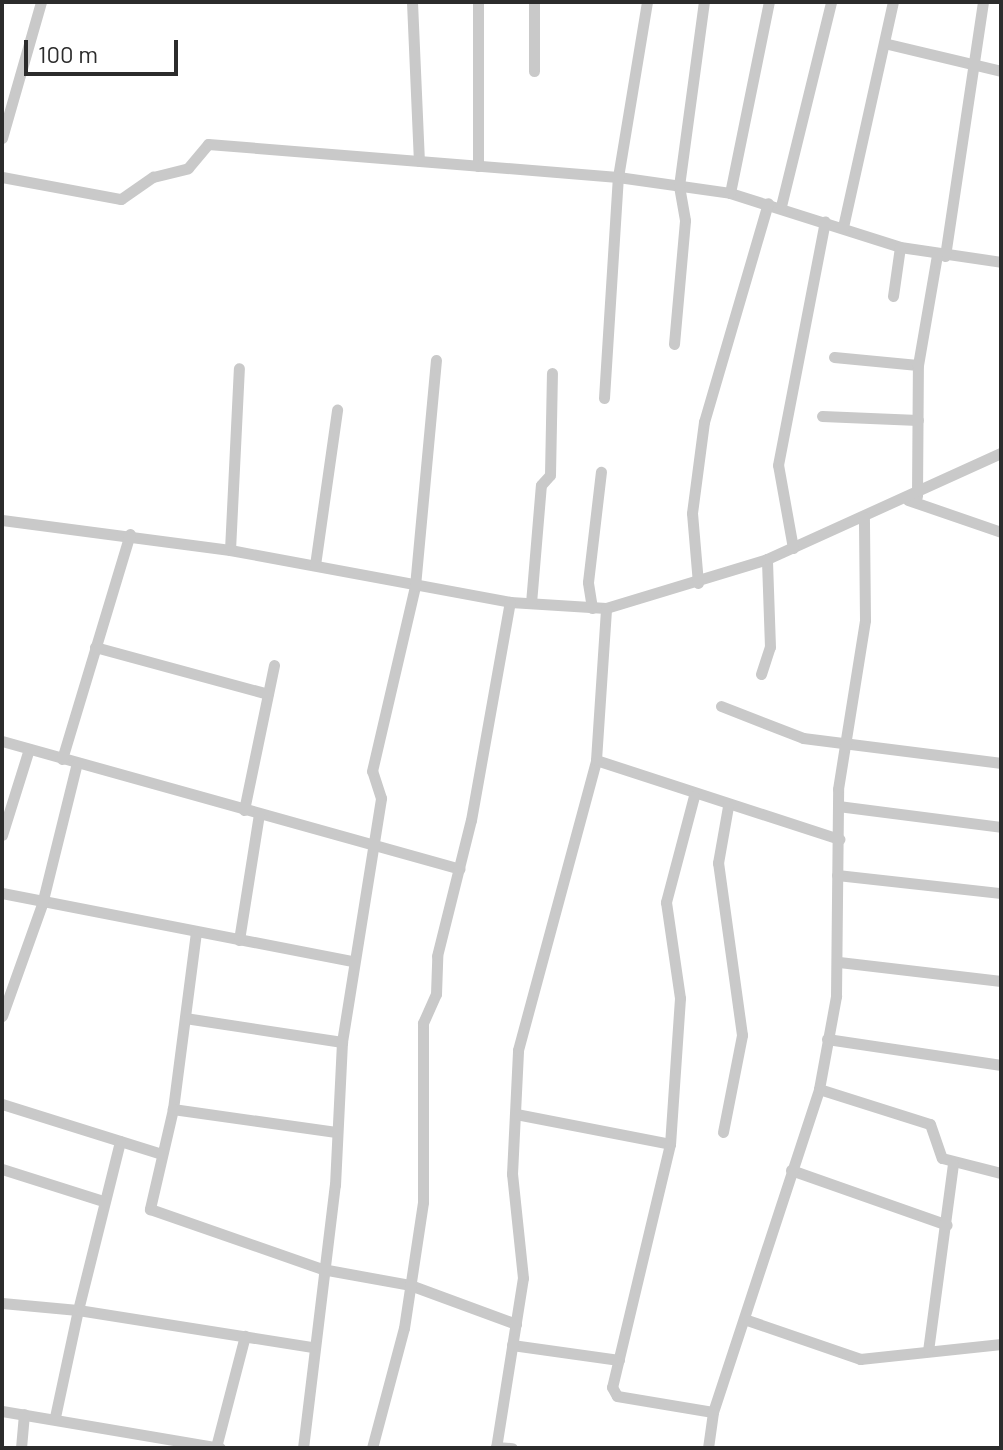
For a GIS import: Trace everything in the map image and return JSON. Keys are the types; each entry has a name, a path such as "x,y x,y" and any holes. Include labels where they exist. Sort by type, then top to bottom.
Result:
{"street":[{"path":"2,138 41,2"},
{"path":"412,2 419,161"},
{"path":"478,2 478,166"},
{"path":"534,2 534,71"},
{"path":"604,398 618,177 647,2"},
{"path":"674,344 685,220 679,186 704,2"},
{"path":"730,193 769,2"},
{"path":"781,206 831,2"},
{"path":"843,227 888,44 893,2"},
{"path":"913,498 918,365 976,66 983,2"},
{"path":"888,44 1001,71"},
{"path":"2,177 111,199 183,171 208,144 618,177 730,193 781,206 900,247 941,256 1001,262"},
{"path":"698,583 692,513 704,422 768,203"},
{"path":"793,548 778,465 825,222"},
{"path":"893,296 900,247"},
{"path":"834,357 918,365"},
{"path":"303,1448 311,1347 336,1132 342,1042 352,961 381,798 372,771 415,586 436,360"},
{"path":"230,550 239,368"},
{"path":"531,603 541,485 550,475 552,373"},
{"path":"315,565 337,410"},
{"path":"822,416 918,420"},
{"path":"2,520 130,534 230,550 510,602 606,608 698,583 767,559 913,498 1001,453"},
{"path":"592,608 588,582 601,472"},
{"path":"913,498 1001,532"},
{"path":"708,1448 713,1412 747,1320 791,1170 819,1089 839,962 838,806 843,744 865,620 864,517"},
{"path":"62,759 130,534"},
{"path":"761,674 770,647 767,559"},
{"path":"372,1448 410,1285 425,1184 423,1023 436,994 437,956 459,869 510,602"},
{"path":"512,1448 496,1448 523,1278 512,1187 518,1050 596,760 606,608"},
{"path":"95,647 268,694"},
{"path":"244,810 274,665"},
{"path":"721,706 803,738 1001,763"},
{"path":"2,741 371,848 459,869"},
{"path":"2,835 29,749"},
{"path":"596,760 694,796 839,839"},
{"path":"2,1016 42,904 77,763"},
{"path":"694,796 666,902 680,998 670,1144 612,1387 617,1396 713,1412"},
{"path":"723,1132 742,1035 718,863 728,806"},
{"path":"838,806 1001,827"},
{"path":"239,940 259,814"},
{"path":"837,875 1001,893"},
{"path":"2,893 42,904 352,961"},
{"path":"2,1104 158,1153 165,1150 196,932"},
{"path":"839,962 1001,981"},
{"path":"185,1018 342,1042"},
{"path":"827,1039 1001,1065"},
{"path":"819,1089 930,1124 939,1154 953,1164 1001,1173"},
{"path":"173,1109 336,1132"},
{"path":"516,1114 670,1144"},
{"path":"55,1417 103,1201 120,1141"},
{"path":"158,1153 150,1209 322,1269 410,1285 516,1324"},
{"path":"928,1351 953,1164"},
{"path":"2,1169 103,1201"},
{"path":"791,1170 947,1225"},
{"path":"2,1303 78,1310 311,1347"},
{"path":"747,1320 860,1359 1001,1344"},
{"path":"2,1411 55,1417 218,1447 245,1336"},
{"path":"512,1345 619,1360"},
{"path":"21,1448 24,1414"}]}
